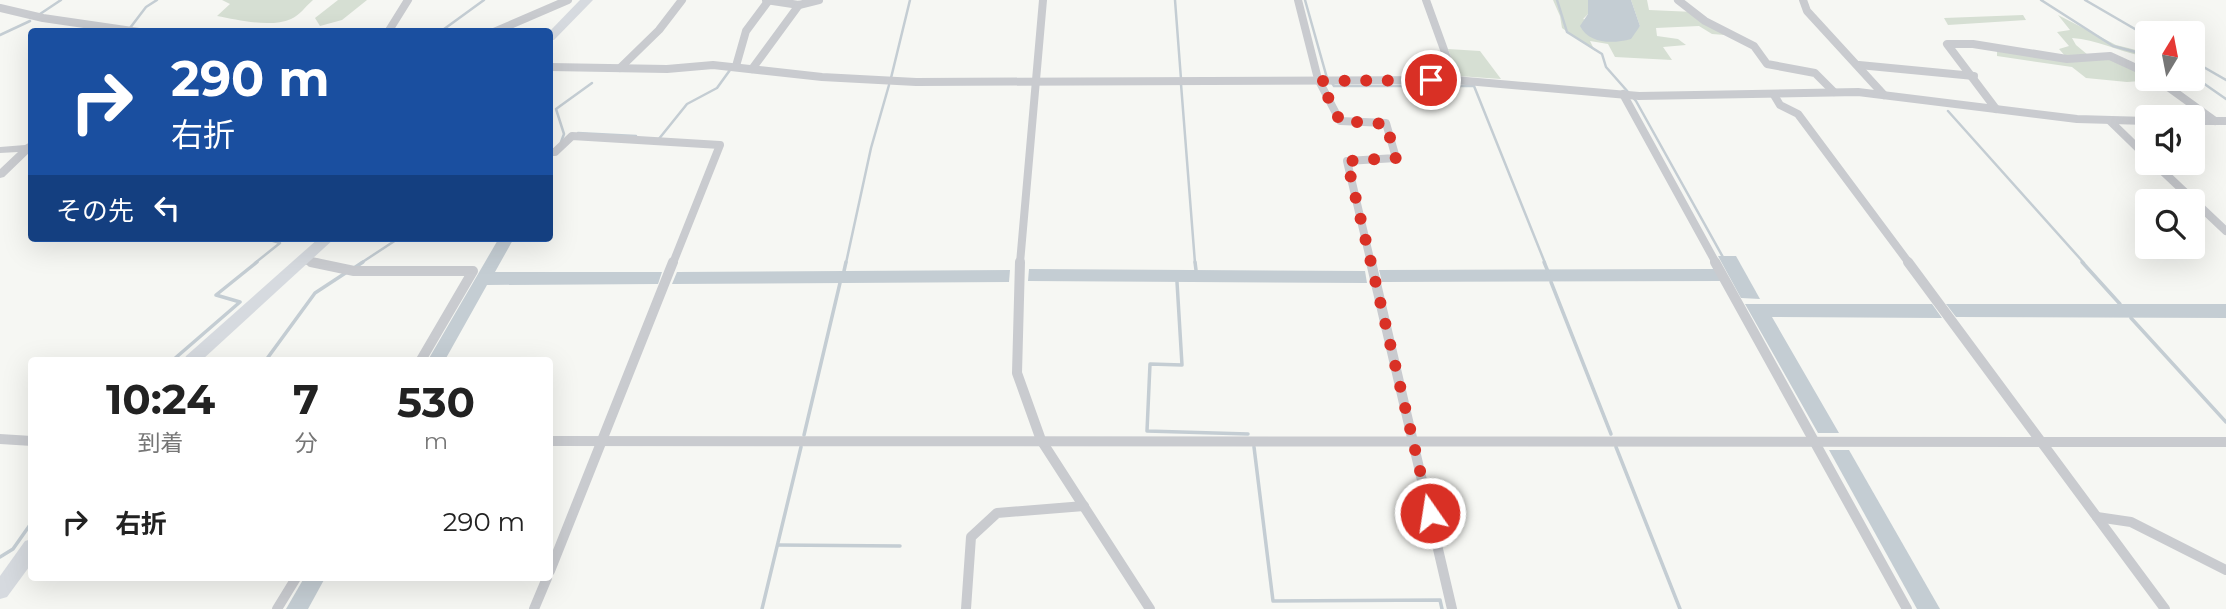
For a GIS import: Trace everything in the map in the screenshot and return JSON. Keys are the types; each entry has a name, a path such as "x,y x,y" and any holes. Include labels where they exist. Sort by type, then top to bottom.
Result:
{"main road":[{"path":"553,34 587,0"},
{"path":"195,357 323,242"},
{"path":"1,587 28,552"}],"street":[{"path":"390,28 408,0"},
{"path":"503,28 568,0"},
{"path":"620,68 659,30 682,0"},
{"path":"736,66 746,31 768,0 799,5 818,0"},
{"path":"1042,0 1019,275 1017,373 1041,440 1150,609"},
{"path":"1298,0 1340,121 1386,124 1396,158 1347,161 1452,609"},
{"path":"1426,0 1455,80"},
{"path":"1678,0 1705,21 1754,46 1767,64 1815,73 1834,92"},
{"path":"1802,0 1807,11 1884,94"},
{"path":"752,69 799,5"},
{"path":"0,8 38,18 113,28"},
{"path":"1996,109 1974,76 1947,44 1973,44 2067,60 2110,56 2135,68"},
{"path":"1859,65 1974,76"},
{"path":"553,67 736,66 888,82 1455,80 1639,96 1834,92 1884,94 1996,109 2110,121 2135,121"},
{"path":"2174,91 2215,121"},
{"path":"1623,94 1908,609"},
{"path":"1774,95 1780,105 1798,114 2165,609"},
{"path":"2110,121 2135,145"},
{"path":"2205,121 2226,121"},
{"path":"553,151 572,136 720,145 553,562"},
{"path":"0,150 28,146"},
{"path":"0,175 28,147"},
{"path":"2167,175 2226,231"},
{"path":"303,260 351,270 473,271 423,357"},
{"path":"0,439 28,441"},
{"path":"553,441 2226,442"},
{"path":"966,609 971,537 997,513 1029,508 1084,506"},
{"path":"2097,517 2131,522 2226,570"},
{"path":"277,609 294,581"},
{"path":"534,609 546,581"}],"shaded area":[{"path":"222,0 313,0 291,19 264,23 217,16 230,4"},
{"path":"338,0 367,0 342,20 320,26 315,18"},
{"path":"1553,0 1588,0 1588,14 1583,19 1634,32 1640,26 1631,0 1647,0 1649,10 1694,12 1725,35 1712,34 1699,26 1656,28 1657,36 1678,39 1686,45 1663,47 1672,60 1615,57 1608,44 1590,41 1595,51 1562,28"},
{"path":"1588,0 1631,0 1640,26 1631,39 1624,41 1602,41 1589,36 1580,26 1588,14"},
{"path":"2023,15 2026,20 1948,25 1944,18"},
{"path":"2058,15 2116,45 2135,50 2135,54 2072,38 2076,45 2094,60 2111,57 2135,70 2135,81 2086,78 2072,67 1997,56 1997,49 2066,57 2059,49 2069,46 2057,32 2070,30"},
{"path":"1448,49 1480,51 1501,79 1458,76"},
{"path":"497,242 512,242 495,272 662,272 658,284 487,285 447,357 430,357"},
{"path":"1718,256 1736,256 1760,299 1741,298"},
{"path":"1029,269 1365,271 1367,283 1028,281"},
{"path":"1714,269 1721,281 1382,282 1379,270"},
{"path":"1010,270 1009,282 672,284 677,272"},
{"path":"1745,304 1932,304 1942,318 1772,317 1839,433 1818,433"},
{"path":"1946,304 2226,304 2226,318 1956,317"},
{"path":"1829,450 1849,450 1940,609 1917,609"},
{"path":"302,581 323,581 308,609 286,609"}],"waterway":[{"path":"40,14 61,0"},
{"path":"130,28 146,7 157,0"},
{"path":"446,28 484,0"},
{"path":"891,78 910,0"},
{"path":"1175,0 1181,79"},
{"path":"1305,0 1327,78"},
{"path":"1557,0 1567,32 1602,54 1606,67 1636,101 1724,259"},
{"path":"2041,0 2113,46 2135,52"},
{"path":"2085,0 2135,29"},
{"path":"0,35 30,21"},
{"path":"2205,68 2226,80"},
{"path":"658,140 687,104 717,88 730,70"},
{"path":"561,142 564,134 556,109 592,83"},
{"path":"1332,83 1334,86 1474,86 1545,263"},
{"path":"1181,84 1195,263"},
{"path":"2205,84 2226,99"},
{"path":"846,263 871,148 889,85"},
{"path":"1948,111 2084,263"},
{"path":"578,133 636,136"},
{"path":"255,263 280,243 277,242"},
{"path":"361,263 393,242"},
{"path":"176,357 240,302 216,295 257,262"},
{"path":"354,268 363,262"},
{"path":"844,271 846,262"},
{"path":"1195,262 1196,270"},
{"path":"1544,262 1549,274"},
{"path":"2082,262 2120,304"},
{"path":"268,357 315,293 347,272"},
{"path":"1177,282 1182,365 1150,364 1147,431 1248,434"},
{"path":"1551,282 1611,434"},
{"path":"804,435 840,283"},
{"path":"2131,318 2226,422"},
{"path":"762,609 801,447"},
{"path":"1254,447 1273,601 1440,600 1442,609"},
{"path":"1616,447 1680,609"},
{"path":"0,557 13,549 28,528"},
{"path":"778,545 900,546"}],"route":[{"path":"1430,513 1347,161 1396,158 1386,124 1340,121 1320,81 1431,80"}]}
